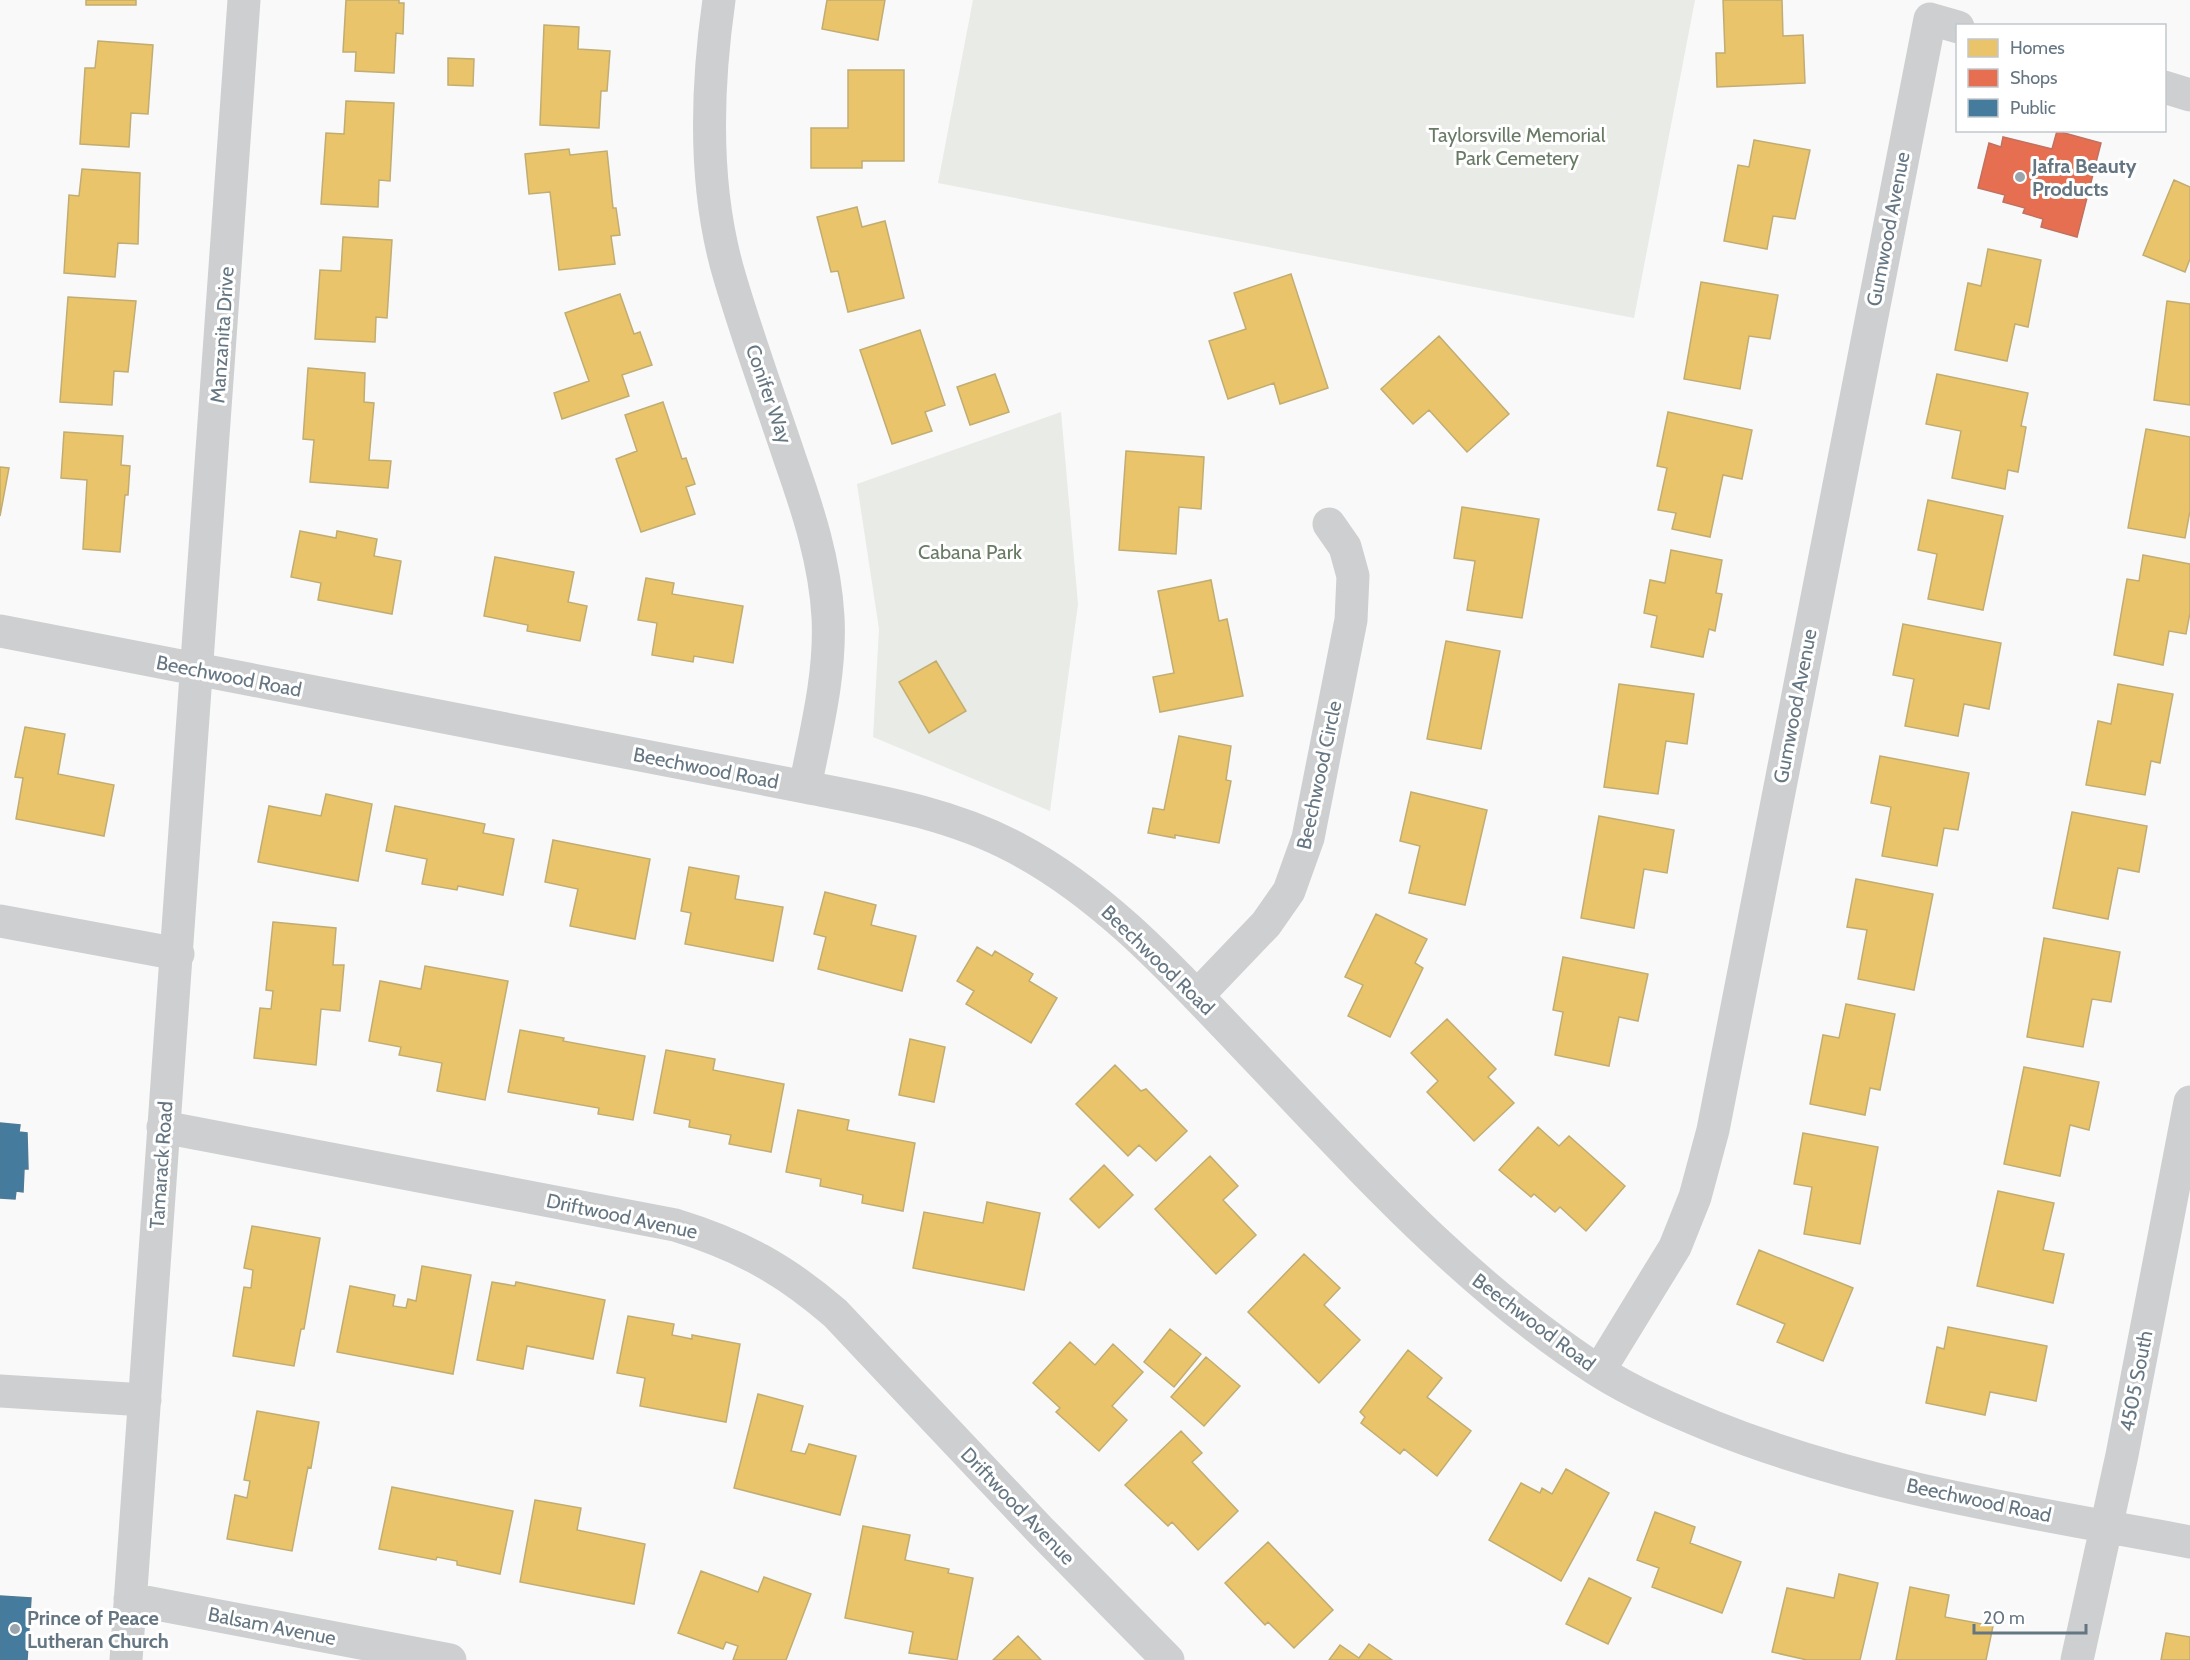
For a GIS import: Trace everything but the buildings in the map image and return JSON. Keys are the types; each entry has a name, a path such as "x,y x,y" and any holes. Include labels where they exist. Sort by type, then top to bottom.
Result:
{"street":[{"name":"Manzanita Drive","path":"197,670 244,0"},
{"name":"Conifer Way","path":"719,0 712,48 709,122 713,201 729,277 821,558 828,618 825,679 805,787"},
{"name":"Gumwood Avenue","path":"1599,1371 1675,1247 1695,1197 1713,1130 1944,23"},
{"path":"2166,88 2190,94"},
{"name":"Beechwood Circle","path":"1197,996 1266,924 1289,891 1305,848 1351,620 1353,576 1345,547 1329,524"},
{"name":"Beechwood Road","path":"0,631 920,810 1014,847 1064,876 1110,910 1197,996 1396,1204 1488,1291 1599,1371 1677,1412 1755,1444 1841,1471 2190,1542"},
{"name":"Tamarack Road","path":"126,1660 197,670"},
{"path":"0,921 178,954"},
{"name":"4505 South","path":"2078,1660 2190,1102"},
{"name":"Driftwood Avenue","path":"163,1127 665,1223 714,1237 746,1251 804,1286 835,1313 1040,1530 1168,1660"},
{"path":"0,1391 145,1400"},
{"name":"Balsam Avenue","path":"130,1599 450,1660"}],"green space":[{"name":"Taylorsville Memorial Park Cemetery","path":"973,0 1695,0 1634,318 938,183"},
{"name":"Cabana Park","path":"1061,412 1078,604 1050,811 873,737 879,629 857,484"}],"place":[{"name":"Jafra Beauty Products","path":"2020,177"},
{"name":"Prince of Peace Lutheran Church","path":"15,1629"}]}
